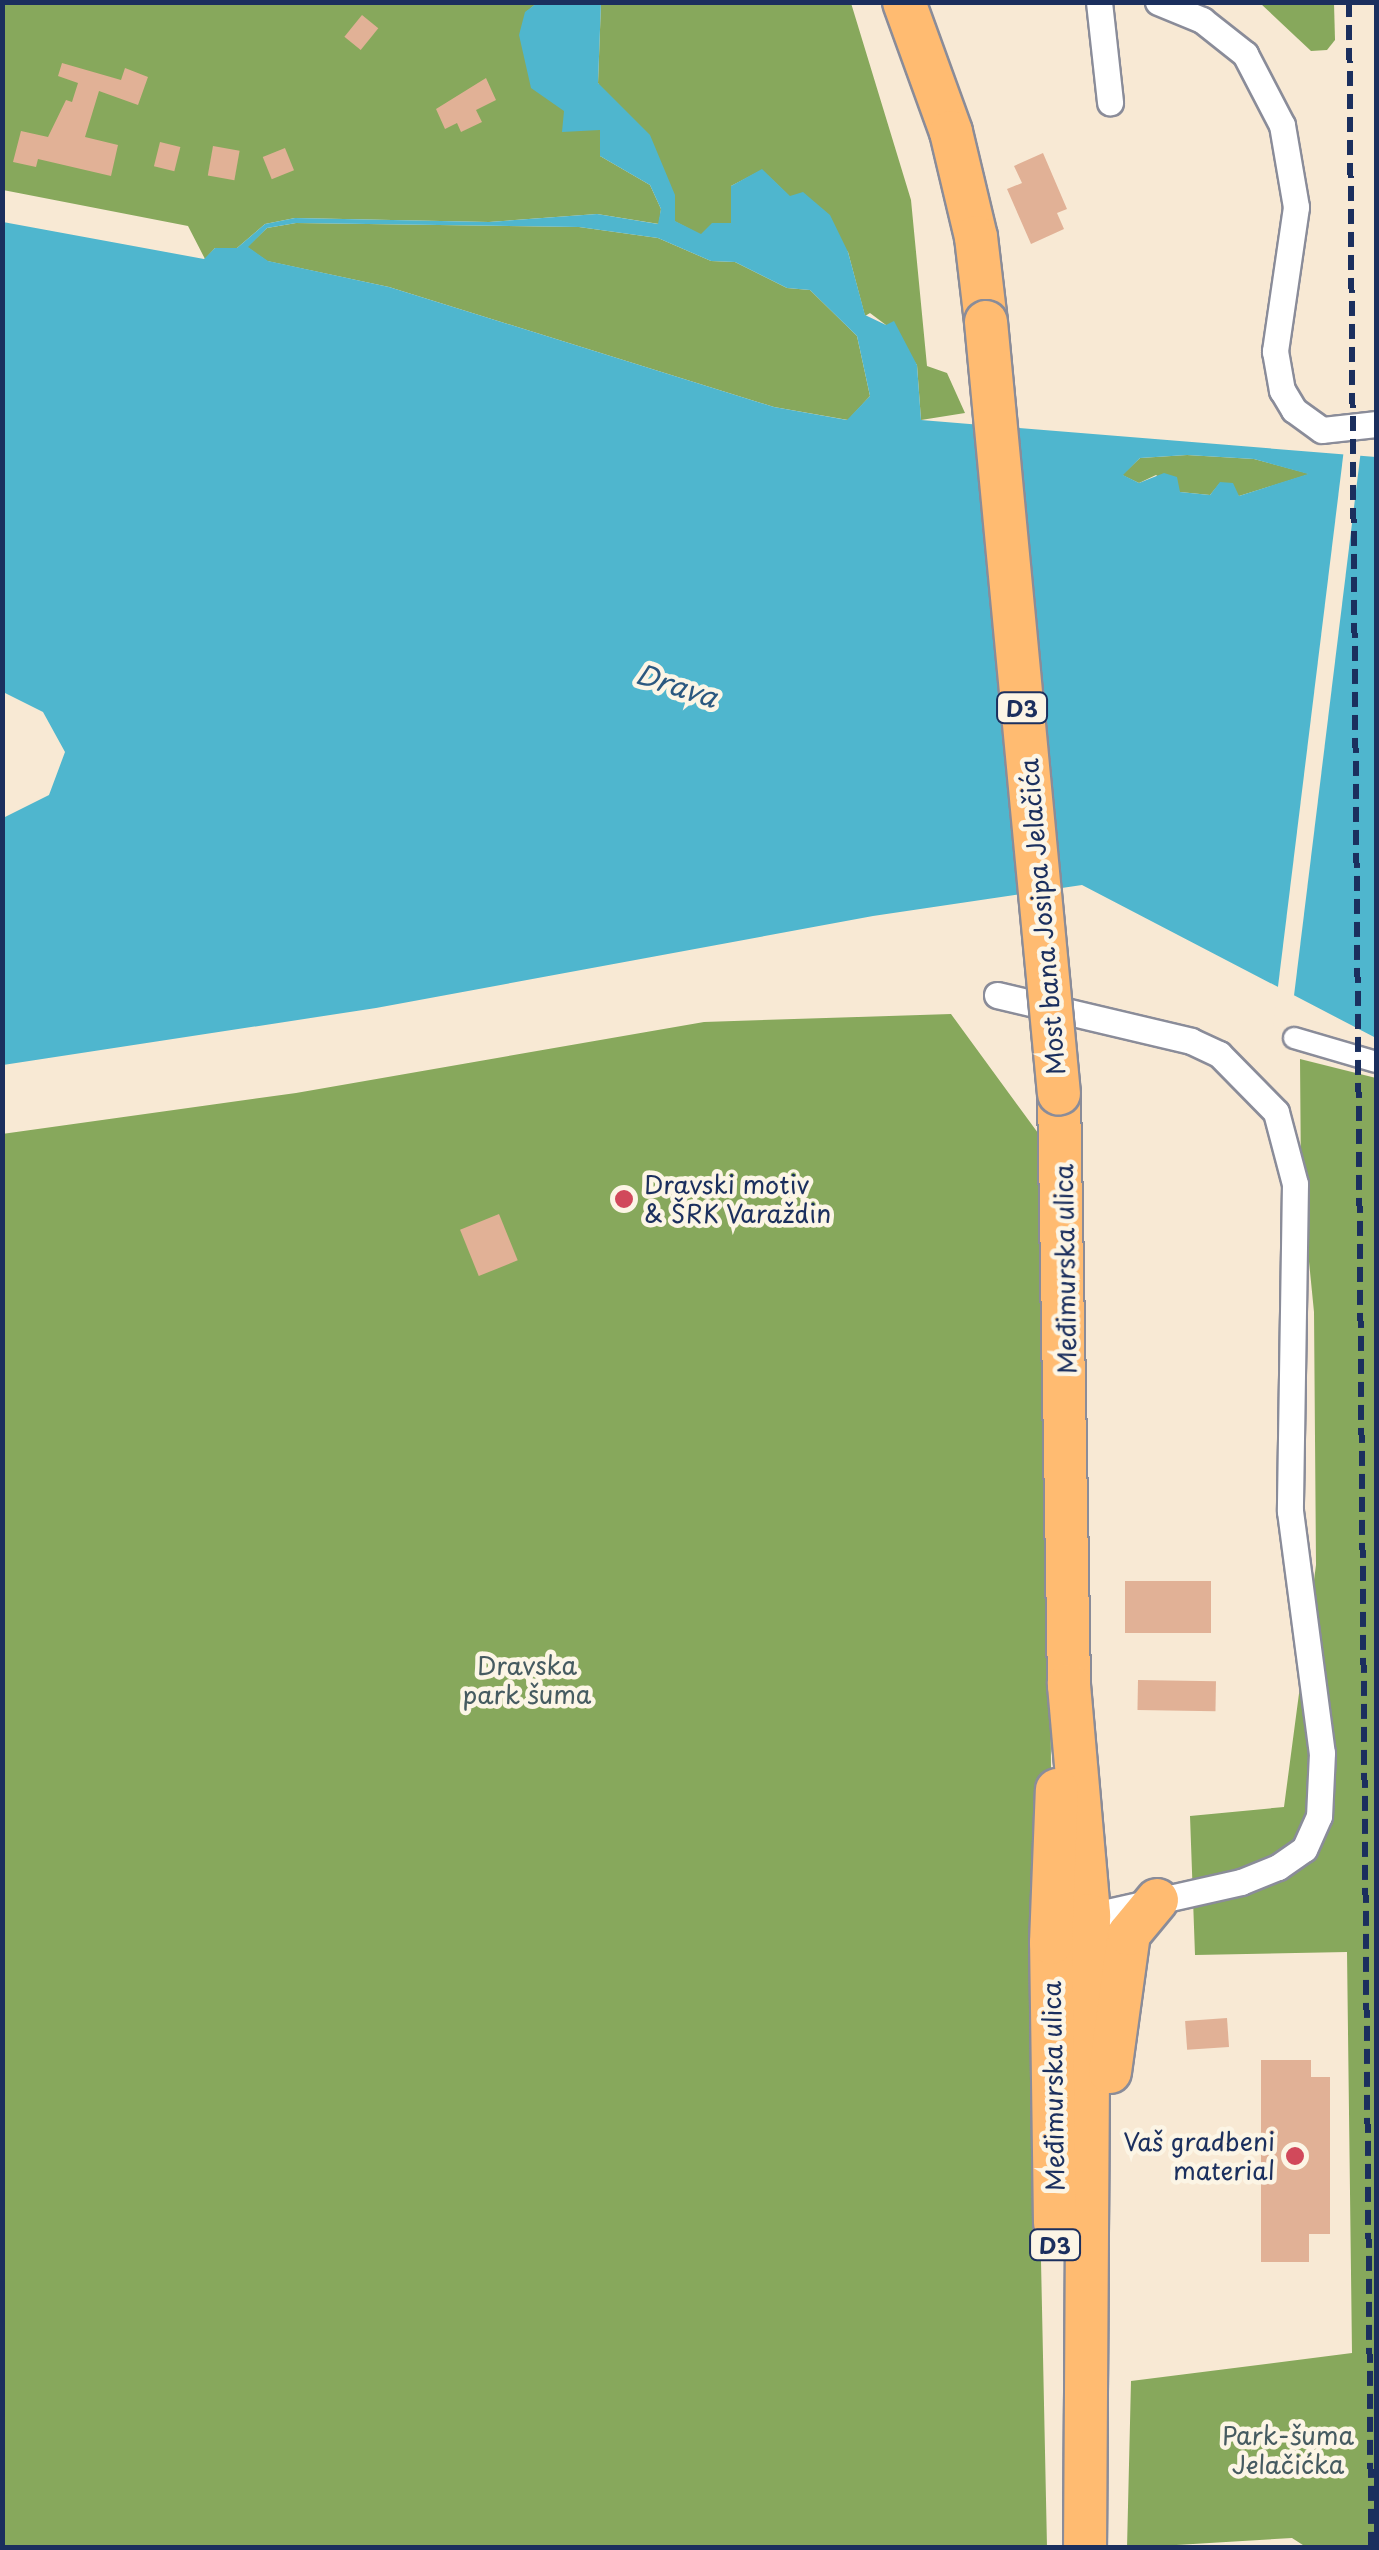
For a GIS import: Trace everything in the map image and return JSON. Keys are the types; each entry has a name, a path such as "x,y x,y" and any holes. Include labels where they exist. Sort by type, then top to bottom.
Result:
{"main road":[{"name":"Most bana Josipa Jelačića","path":"904,2 952,132 976,237 1059,1094"},
{"name":"Međimurska ulica","path":"1059,1094 1070,1685 1089,1914 1084,2179 1085,2548"},
{"name":"Međimurska ulica","path":"1059,2548 1051,1944 1070,1685"},
{"path":"1084,1855 1108,1882 1156,1900 1129,1934 1105,2116 1084,2179"}],"street":[{"path":"1099,2 1110,102"},
{"path":"1158,2 1202,20 1245,54 1282,125 1296,207 1275,350 1282,390 1294,410 1322,430 1376,424"},
{"path":"996,995 1191,1041 1219,1054 1276,1112 1292,1164 1292,1562 1315,1686 1320,1816 1304,1848 1278,1867 1089,1914 1051,1944"},
{"path":"1294,1038 1376,1062"}],"green space":[{"path":"2,3 537,3 525,13 600,130 600,156 650,185 661,209 659,224 597,214 489,222 295,218 265,224 237,248 215,248 205,259 188,226 3,190"},
{"path":"601,3 851,3 911,200 927,366 947,373 965,413 921,420 917,365 886,325 870,313 865,316 848,252 762,170 731,186 731,223 701,235 674,221 598,83"},
{"path":"1260,3 1334,3 1335,40 1327,50 1311,51"},
{"path":"296,223 579,227 658,238 711,261 735,262 787,288 810,290 857,336 870,396 848,420 774,407 389,287 267,261 247,247 267,228"},
{"path":"1187,455 1254,459 1310,474 1239,496 1220,483 1210,495 1180,492 1156,475 1139,483 1122,475 1140,458"},
{"name":"Dravska park šuma","path":"951,1014 1038,1133 1048,1227 1051,1771 1035,1974 1047,2547 3,2547 2,1134 296,1093 704,1022"},
{"name":"Park-šuma Jelačićka","path":"1300,1059 1376,1078 1376,2547 1306,2547 1292,2538 1127,2548 1131,2381 1352,2353 1347,1952 1195,1955 1190,1816 1284,1807 1316,1565 1314,1312 1301,1181"}],"water":[{"name":"Drava","path":"537,3 601,3 598,83 650,135 675,195 675,221 701,234 712,223 731,223 731,186 762,169 790,196 803,192 830,215 848,252 865,315 886,325 894,321 917,365 921,420 1376,457 1376,1038 1082,885 873,916 376,1008 3,1065 3,818 49,795 65,752 43,712 3,692 3,222 204,259 215,248 237,248 265,224 295,218 489,222 597,214 658,224 661,209 650,185 600,156 600,130 562,132 564,111 531,88 519,35 525,12","holes":["296,223 579,227 658,238 711,261 735,262 787,288 810,290 857,336 870,396 847,420 774,407 389,287 268,261 248,247 267,228","1187,455 1254,459 1308,474 1239,496 1233,483 1220,482 1210,495 1180,492 1177,477 1164,473 1139,483 1123,475 1140,458"]}],"pier":[{"path":"1344,449 1361,451 1290,1029 1273,1027"}],"building":[{"path":"362,15 378,28 361,50 344,37"},
{"path":"62,63 121,80 125,68 148,77 138,105 99,91 85,137 118,145 111,176 38,159 36,167 13,162 21,131 48,137 66,100 72,102 78,83 58,76"},
{"path":"486,78 496,100 476,110 482,122 461,132 457,123 445,129 436,109"},
{"path":"160,142 180,147 174,171 154,166"},
{"path":"213,146 240,151 234,180 208,176"},
{"path":"285,148 294,170 272,179 263,157"},
{"path":"1043,153 1067,209 1057,213 1064,229 1031,244 1007,189 1022,183 1014,166"},
{"path":"499,1214 518,1260 479,1276 460,1230"},
{"path":"1125,1581 1211,1581 1211,1633 1125,1633"},
{"path":"1138,1680 1216,1681 1215,1711 1137,1710"},
{"path":"1227,2018 1229,2047 1187,2050 1185,2021"},
{"name":"Vaš gradbeni material","path":"1261,2060 1311,2060 1311,2077 1330,2077 1330,2234 1309,2234 1309,2262 1261,2262"}],"railway":[{"path":"1349,2 1371,2548"}],"place":[{"name":"Dravski motiv & ŠRK Varaždin","path":"624,1199"},
{"name":"Vaš gradbeni material","path":"1295,2156"}]}
